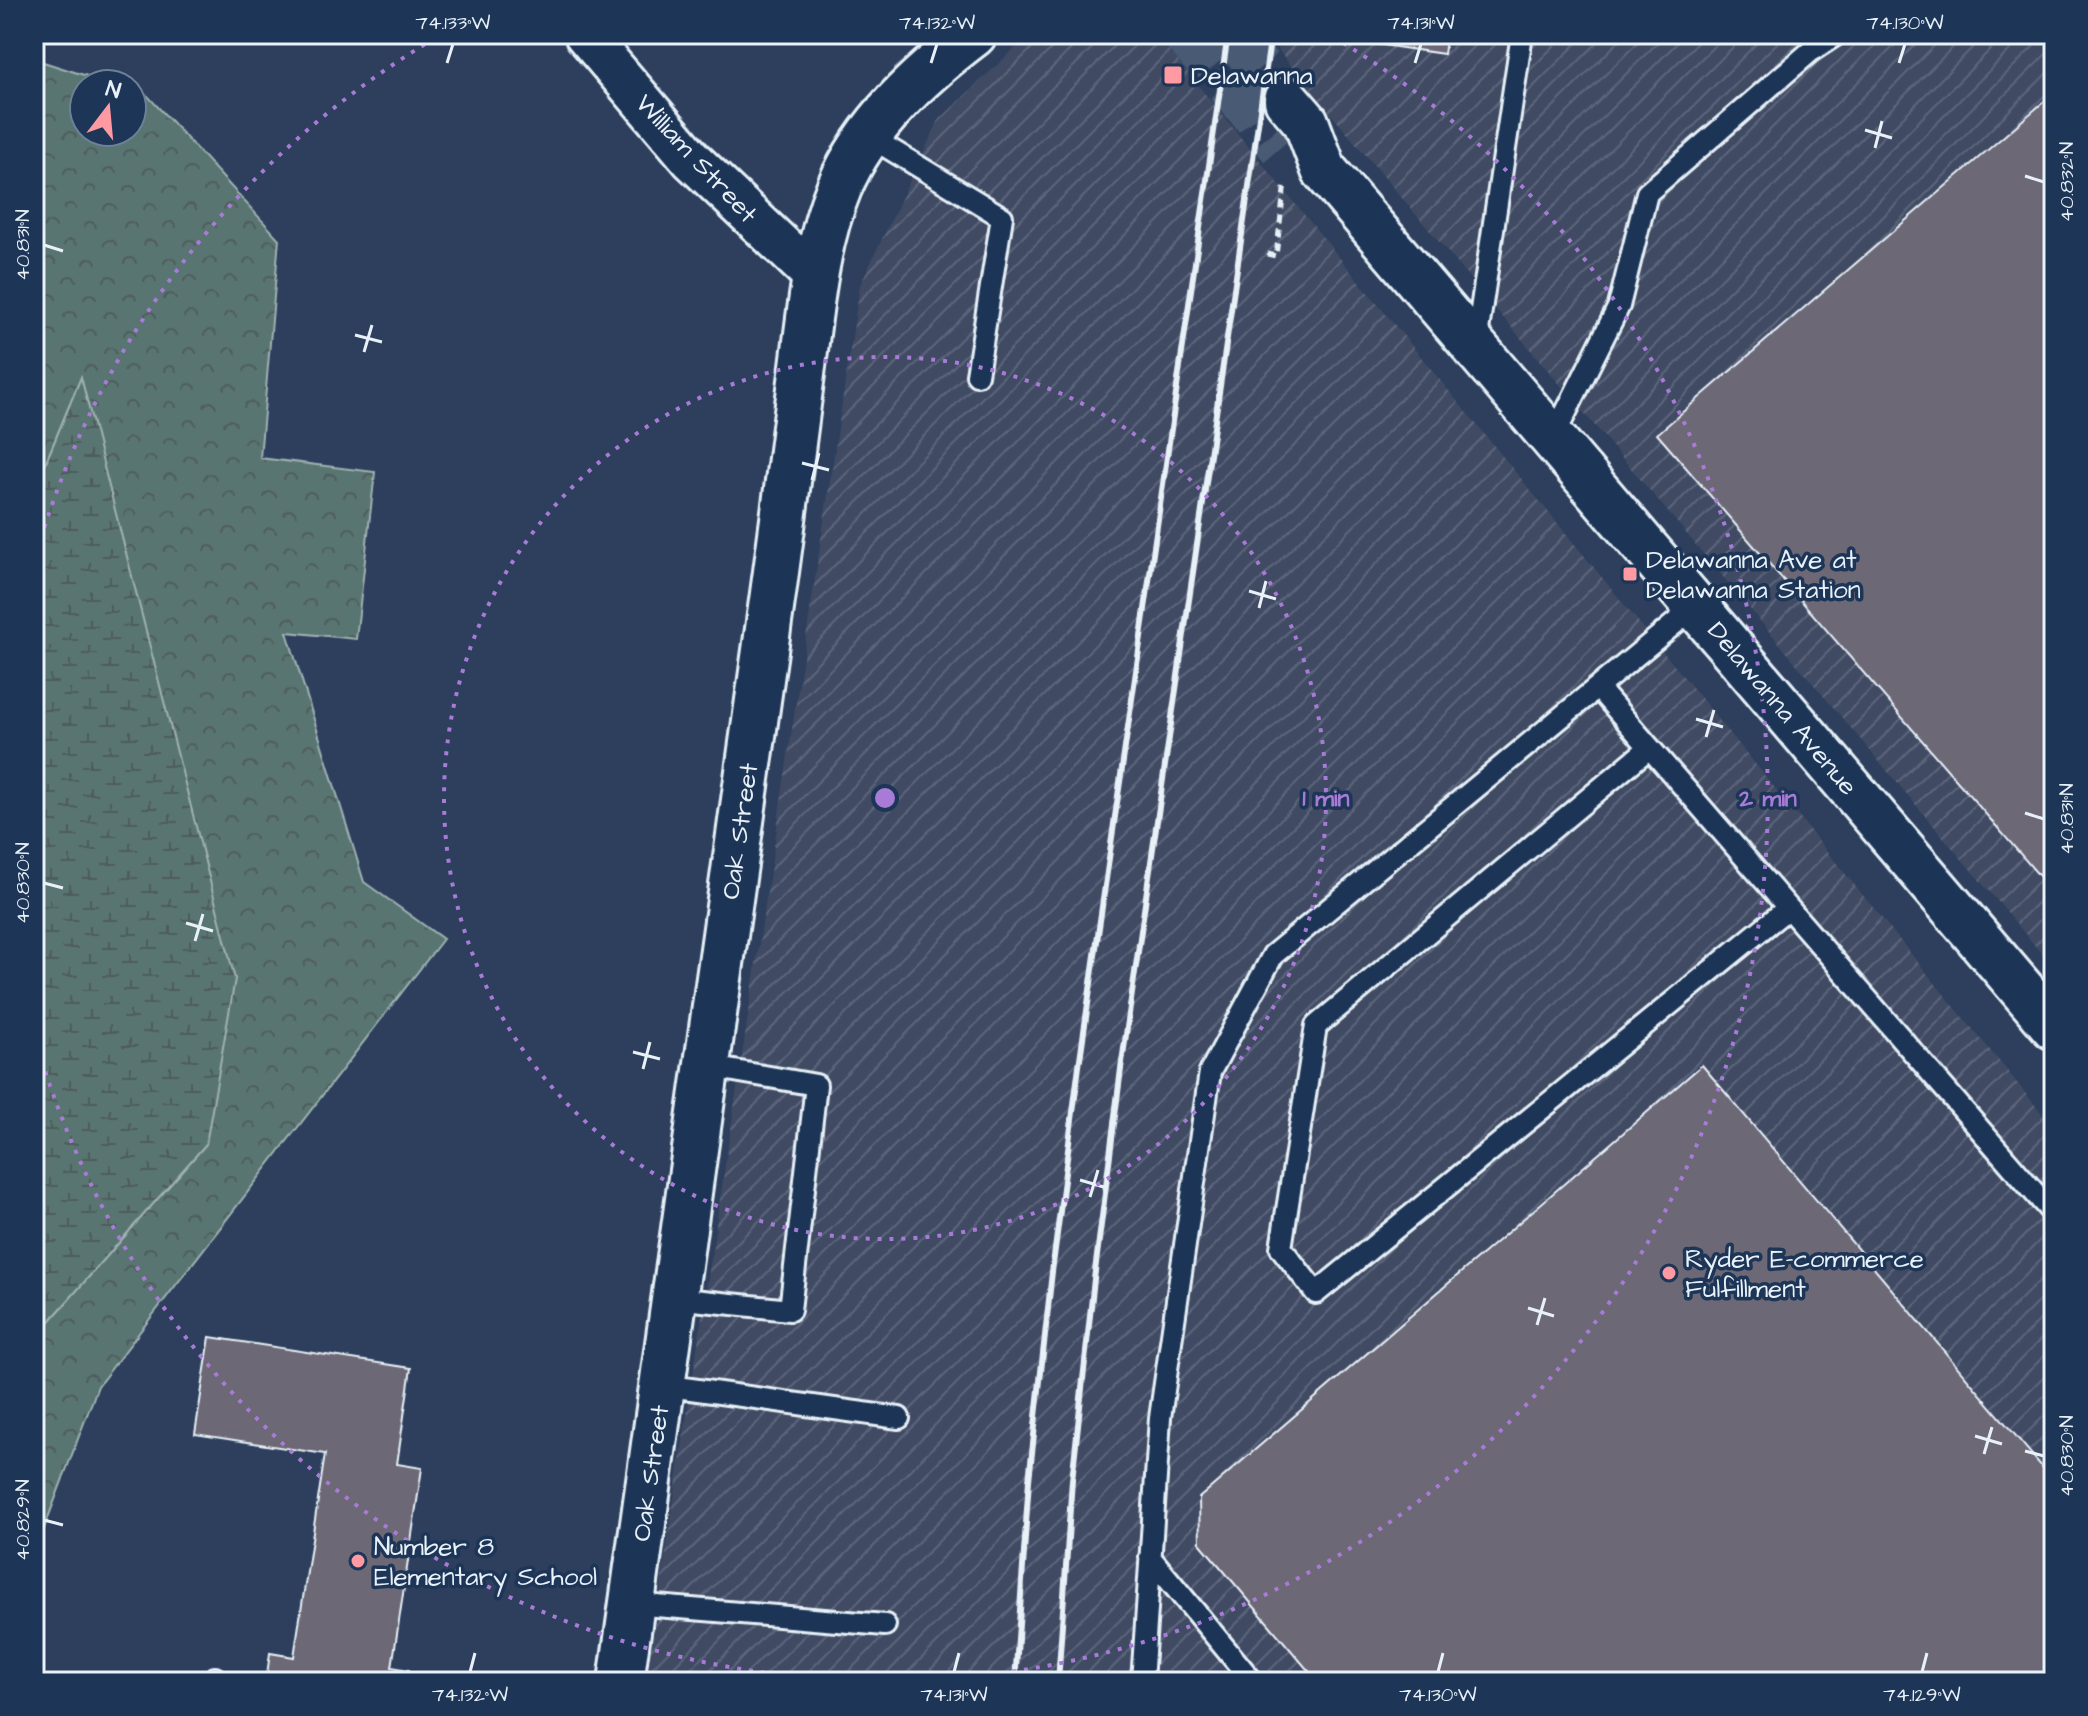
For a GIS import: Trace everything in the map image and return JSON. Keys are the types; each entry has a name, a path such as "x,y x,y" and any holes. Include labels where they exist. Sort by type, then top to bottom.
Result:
{"street":[{"name":"William Street","path":"585,34 692,160 814,276"},
{"name":"Oak Street","path":"621,1682 780,548 814,276 839,188 870,137 894,104 929,68 974,34"},
{"name":"Delawanna Avenue","path":"1287,100 1306,122 1297,166 1476,348 2054,1027"}],"lane":[{"path":"1476,348 1522,34"},
{"path":"1553,438 1619,306 1647,193 1811,51 1837,34"},
{"path":"870,137 1002,217 977,375"},
{"path":"1142,1682 1160,1418 1210,1072 1273,955 1696,606"},
{"path":"1598,688 2054,1215"},
{"path":"1649,748 1316,1026 1281,1248 1316,1293 1788,908"},
{"path":"674,1298 790,1310 816,1085 705,1066"},
{"path":"662,1385 899,1418"},
{"path":"1150,1557 1253,1682"},
{"path":"632,1604 885,1625"}],"path":[{"path":"1267,254 1276,256 1297,166"}],"shaded area":[{"path":"1030,34 1156,34 2054,1128 2054,1682 646,1682 860,285 939,120"},
{"path":"1266,34 2054,34 2054,968 1297,74"}],"green space":[{"path":"34,59 68,70 68,148 148,148 148,96 279,239 260,458 375,472 356,639 287,632 364,882 443,939 98,1386 34,1555 34,1339 206,1144 81,378 34,491"},
{"path":"81,377 235,979 206,1144 34,1339 34,491"}],"building":[{"path":"1309,34 1447,34 1444,54"},
{"path":"2054,93 2054,893 1657,434"},
{"name":"Ryder E-commerce Fulfillment","path":"1702,1065 2054,1481 2054,1682 1318,1682 1200,1543 1199,1498"},
{"name":"Number 8 Elementary School","path":"210,1337 411,1368 397,1464 422,1468 392,1667 409,1670 407,1682 266,1682 270,1653 294,1657 325,1454 195,1434"}],"tunnel":[{"path":"1184,34 1281,147"},
{"path":"1232,34 1287,100"}],"railway":[{"path":"1015,1682 1029,1480 1052,1272 1228,34"},
{"path":"1058,1682 1072,1480 1121,1069 1271,34"}],"place":[{"name":"Delawanna","path":"1173,75"},
{"name":"Delawanna Ave at Delawanna Station","path":"1630,574"},
{"name":"Ryder E-commerce Fulfillment","path":"1669,1273"},
{"name":"Number 8 Elementary School","path":"358,1561"}]}
